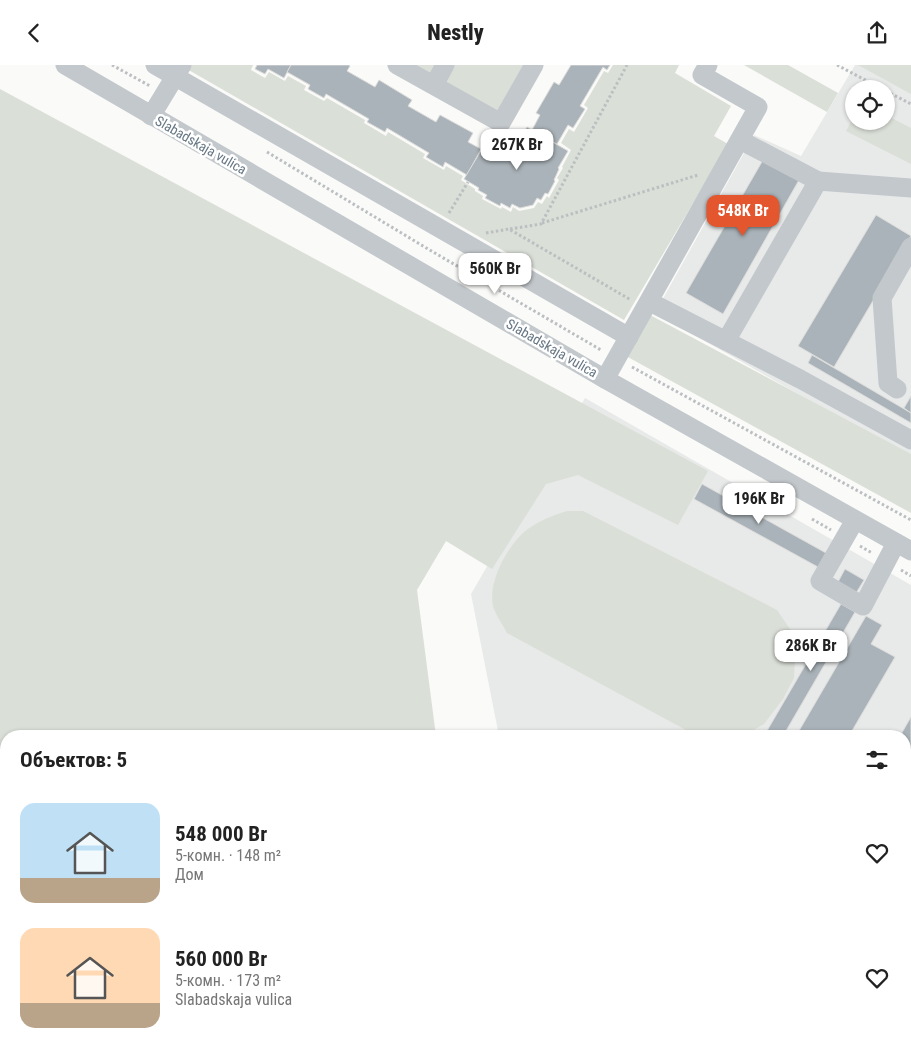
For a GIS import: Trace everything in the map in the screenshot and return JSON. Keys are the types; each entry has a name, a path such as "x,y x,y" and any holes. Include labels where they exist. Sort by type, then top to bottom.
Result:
{"street":[{"name":"Slabadskaja vulica","path":"65,65 606,379 903,547"},
{"path":"155,65 178,71 445,221 629,337"},
{"path":"398,65 500,123 534,65"},
{"path":"434,85 445,65"},
{"path":"606,379 758,107 702,75 708,65"},
{"path":"151,116 178,71"},
{"path":"740,140 818,181 911,188"},
{"path":"726,341 818,181"},
{"path":"897,389 888,383 882,298 911,247"},
{"path":"647,305 726,341 911,440"},
{"path":"856,520 820,581 862,606 903,547"}],"path":[{"path":"112,65 164,94"},
{"path":"541,224 627,65"},
{"path":"837,65 865,80"},
{"path":"895,96 911,104"},
{"path":"266,152 602,350"},
{"path":"478,229 486,234 541,224 725,167"},
{"path":"445,221 468,181"},
{"path":"441,208 445,221"},
{"path":"445,221 457,217"},
{"path":"509,229 647,305"},
{"path":"632,367 911,520"}],"shaded area":[{"path":"180,65 253,65 251,70 265,78 269,72 285,81 288,76 306,86 304,90 324,101 327,98 365,120 364,123 386,136 388,132 425,154 423,158 444,170 446,166 463,176 461,180 483,196 482,199 511,212 513,207 519,211 534,208 538,202 542,204 547,196 549,198 559,180 557,178 571,150 561,143 569,129 574,132 588,108 584,105 604,71 608,73 613,65 679,65 675,73 731,106 714,136 728,144 624,320"},
{"path":"397,65 534,65 501,123"},
{"path":"744,65 788,65 838,93 827,112"},
{"path":"855,65 911,65 911,461 862,430 655,313 754,135 801,156 845,82 845,130 895,130 895,80 846,80"},
{"path":"858,65 911,65 911,94 895,85 895,80 885,80"},
{"path":"0,89 708,471 678,525 578,475 546,484 492,569 446,541 417,590 435,730 0,730"},
{"path":"895,120 911,128 911,164 846,131 895,130"},
{"path":"650,315 911,454 911,513 626,356"},
{"path":"585,398 911,585 911,730 498,730 471,594"},
{"path":"567,511 583,511 777,610 792,632 795,656 794,678 783,699 764,724 754,730 686,730 507,633 495,612 492,599 499,568 510,548 523,533 555,515"}],"building":[{"path":"257,65 291,65 284,78 268,69 265,74 255,69"},
{"path":"291,65 349,65 347,71 375,87 379,80 412,100 408,106 436,122 440,115 473,133 468,142 481,149 467,175 445,162 443,167 426,157 429,153 387,128 385,132 367,122 369,119 326,94 324,98 308,89 310,85 287,72"},
{"path":"571,65 610,65 607,70 603,67 580,106 585,109 573,128 568,125 557,144 532,130 540,115 536,113 554,82 559,85"},
{"path":"527,127 568,151 558,168 555,181 548,194 545,193 541,200 537,198 533,205 520,208 512,204 510,208 501,203 500,206 485,198 487,195 464,179 488,139 503,147 500,153 507,157 519,154 523,147 517,144"},
{"path":"763,160 799,180 723,314 686,293"},
{"path":"876,215 911,236 834,367 798,346"},
{"path":"812,355 911,413 911,423 808,363"},
{"path":"911,396 911,413 904,408"},
{"path":"702,484 826,553 818,567 694,499"},
{"path":"845,569 864,580 856,593 838,582"},
{"path":"841,604 855,612 786,730 768,730"},
{"path":"866,616 882,625 871,644 895,657 852,730 800,730"},
{"path":"911,717 911,730 903,730"}]}
